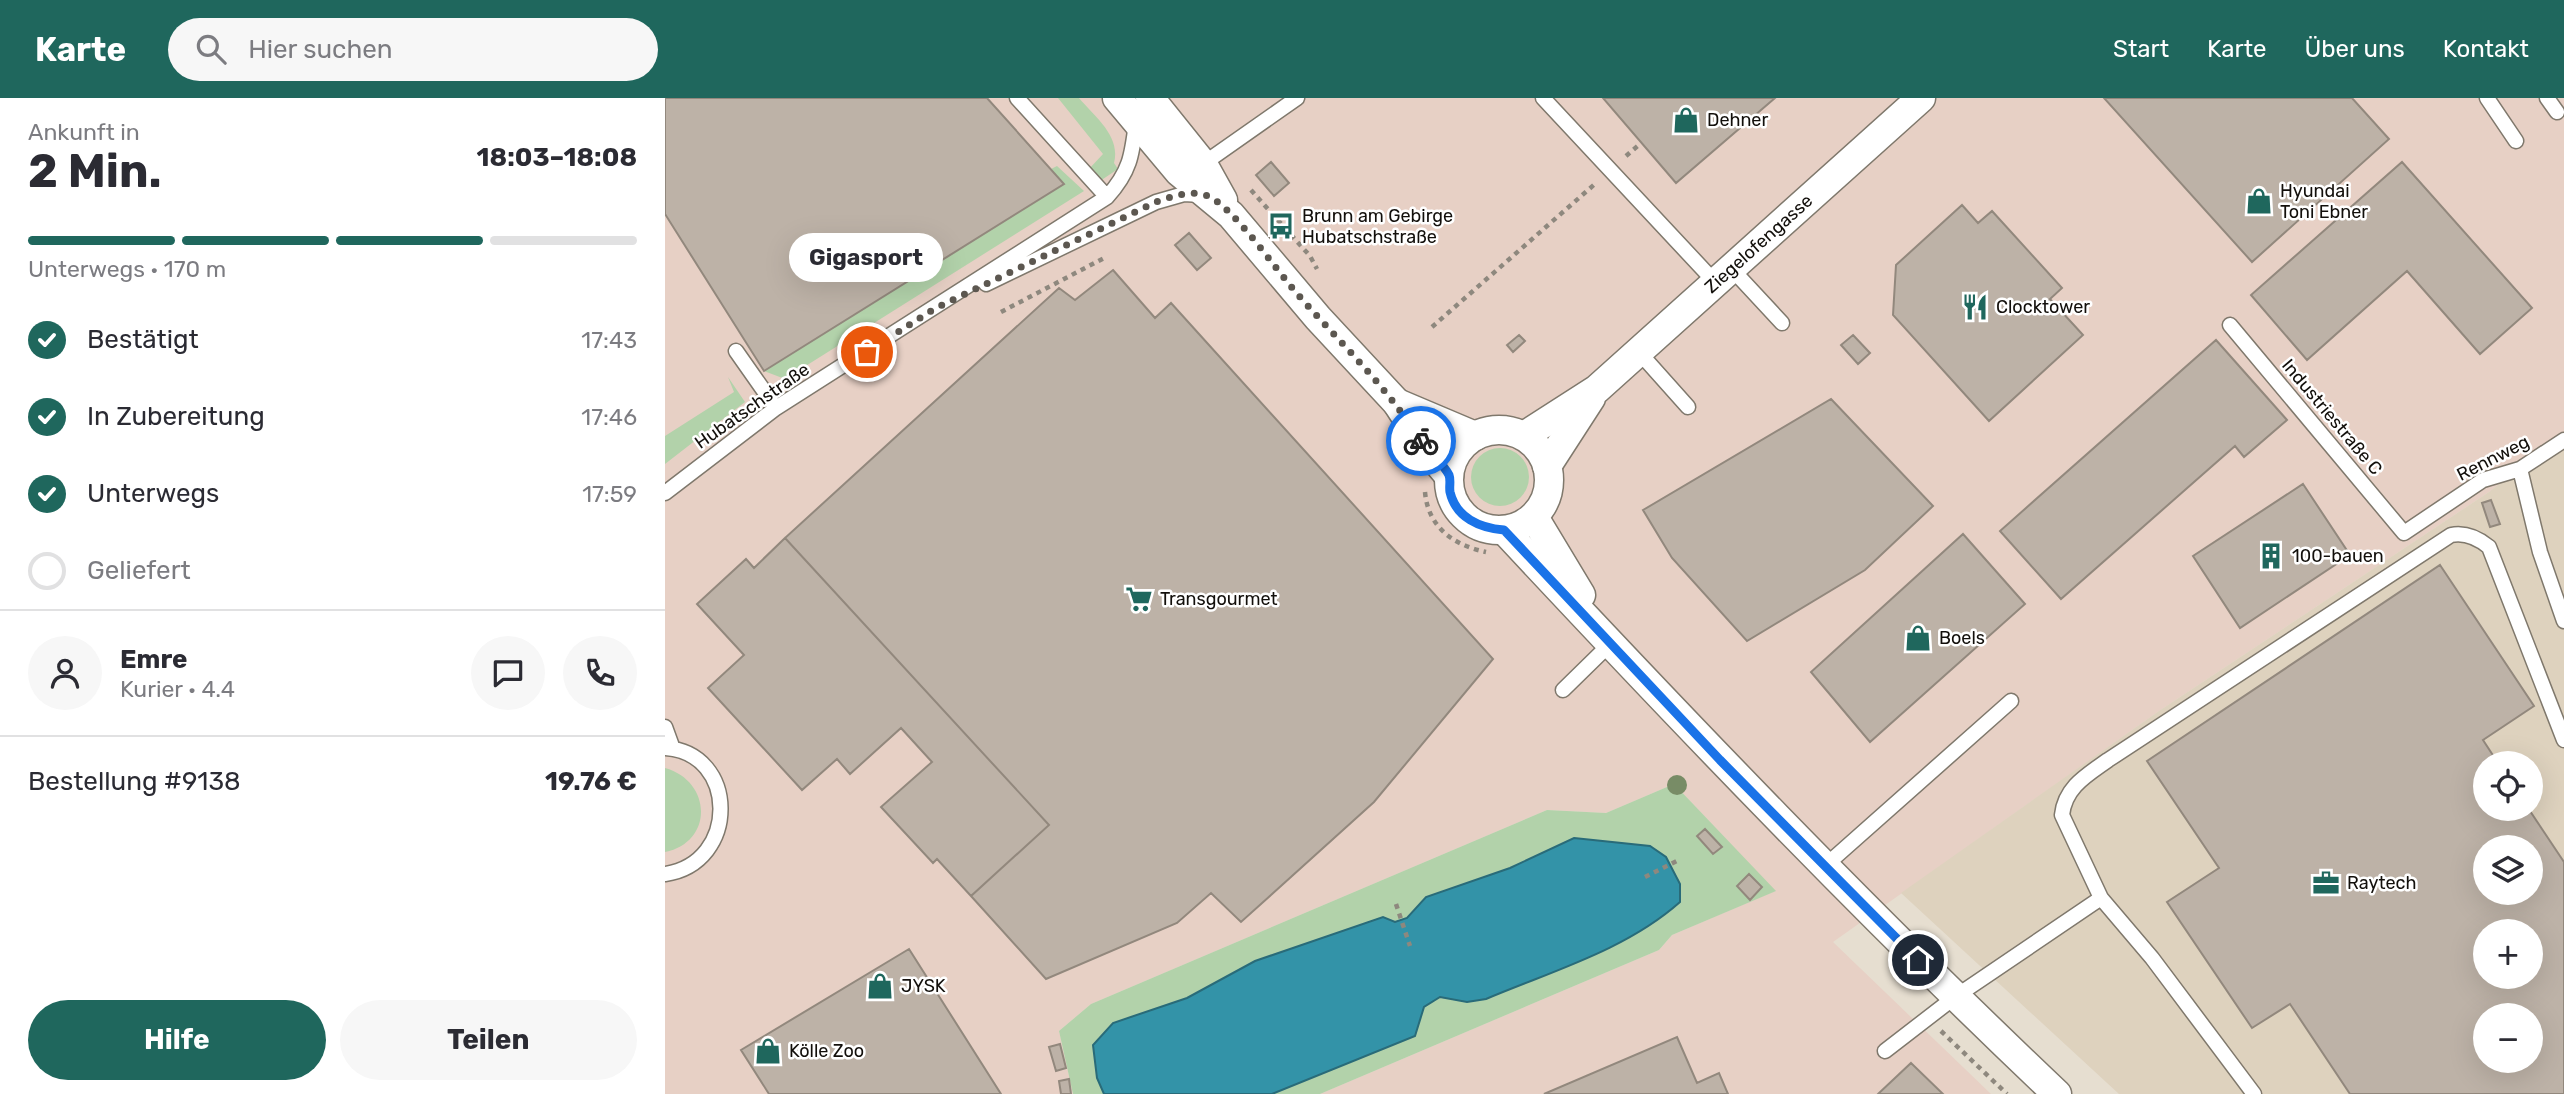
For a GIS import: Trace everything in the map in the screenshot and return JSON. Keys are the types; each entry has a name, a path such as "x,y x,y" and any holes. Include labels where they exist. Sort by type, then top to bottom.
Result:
{"street":[{"path":"1118,98 1143,109 1203,164 1231,215"},
{"name":"Ziegelofengasse","path":"1524,436 1597,389 1921,98"},
{"path":"1143,109 1179,172 1231,215 1318,318 1397,403 1428,452 1449,476"},
{"name":"Ziegelofengasse","path":"1547,466 1597,389"},
{"path":"1397,403 1475,436"},
{"path":"1491,430 1508,430 1524,436 1539,449 1547,466 1549,484 1544,502 1534,517 1504,530 1471,522 1458,509 1450,493 1449,476 1453,460 1462,446 1475,436 1491,430"},
{"path":"1534,517 1610,644"},
{"path":"1504,530 1610,644 1825,866 1955,997 2057,1094"}],"lane":[{"path":"1017,98 1107,197"},
{"path":"1203,164 1297,98"},
{"path":"1543,98 1610,170 1722,274 1782,323"},
{"path":"2487,98 2516,141"},
{"path":"2547,98 2557,112"},
{"name":"Hubatschstraße","path":"665,493 776,408 1107,197 1123,179 1133,154 1143,109"},
{"name":"Hubatschstraße","path":"934,309 1156,202 1184,194 1208,196"},
{"name":"Industriestraße C","path":"2230,325 2404,533"},
{"path":"736,351 776,408"},
{"path":"1638,351 1688,407"},
{"name":"Rennweg","path":"2404,533 2483,480 2520,469 2564,440"},
{"path":"2520,469 2540,552 2564,621"},
{"path":"2254,1094 2152,958 2101,898 2062,815 2063,801 2073,786 2108,760 2451,535 2459,533 2478,538 2489,547 2564,740"},
{"path":"1563,690 1610,644"},
{"path":"1825,866 2011,701"},
{"path":"665,727 669,749 692,757 707,771 718,788 722,809 719,830 710,848 695,862 677,872 665,874"},
{"path":"1885,1051 1955,997 2101,898"}],"path":[{"path":"1432,327 1641,143"},
{"path":"1001,312 1106,257"},
{"path":"1645,877 1677,861"},
{"path":"1397,904 1410,946"},
{"path":"1941,1031 2007,1094"}],"shaded area":[{"path":"665,98 2564,98 2564,432 2489,492 2159,711 1833,942 1991,1094 1320,1094 1659,950 1672,935 1775,891 1674,784 1606,813 1547,810 1091,1004 1059,1031 1073,1094 665,1094"},
{"path":"2564,432 2564,1094 2119,1094 1901,893 2159,711 2489,492"}],"green space":[{"path":"1058,98 1079,98 1110,136 1114,144 1114,163 1118,169 1100,181 1089,169 1103,154"},
{"path":"1057,166 1084,191 785,379 764,371 1063,185 1051,169"},
{"path":"728,377 745,402 665,464 665,436 734,392"},
{"path":"1500,448 1511,450 1524,461 1529,477 1527,488 1516,501 1500,506 1489,504 1476,493 1471,477 1473,466 1484,453"},
{"path":"665,768 681,775 692,785 699,798 701,811 699,824 692,836 681,846 665,852"},
{"path":"1674,784 1776,891 1672,935 1659,950 1320,1094 1073,1094 1059,1031 1091,1004 1547,810 1606,813"}],"water":[{"path":"1574,838 1650,846 1666,857 1680,884 1680,902 1636,933 1562,969 1486,999 1467,1002 1440,997 1424,1007 1415,1036 1272,1094 1104,1094 1097,1078 1093,1045 1113,1023 1187,998 1255,961 1383,917 1395,922 1407,918 1426,897 1510,868"}],"building":[{"path":"665,98 987,98 1064,184 764,371 665,214"},
{"name":"Dehner","path":"1603,98 1775,98 1676,183"},
{"name":"Hyundai Toni Ebner","path":"2104,98 2352,98 2389,139 2252,262"},
{"path":"1271,162 1289,183 1274,196 1256,175"},
{"path":"2402,162 2532,308 2480,354 2407,271 2307,360 2251,295"},
{"name":"Clocktower","path":"1962,205 1978,223 1992,211 2062,288 2050,299 2083,335 1989,421 1893,315 1896,265"},
{"path":"1189,233 1211,258 1197,270 1175,245"},
{"name":"Transgourmet","path":"1113,270 1155,318 1171,303 1493,659 1374,802 1241,922 1211,893 1177,923 1046,979 971,896 1049,825 785,538 1059,288 1075,300"},
{"path":"1519,335 1525,341 1513,352 1507,345"},
{"path":"1853,335 1870,353 1858,364 1841,345"},
{"path":"2216,340 2287,420 2244,457 2235,446 2061,599 2000,531"},
{"path":"1831,399 1933,506 1865,570 1747,641 1672,558 1643,510"},
{"name":"100-bauen","path":"2303,484 2350,555 2240,628 2193,556"},
{"path":"2491,500 2500,524 2490,527 2482,503"},
{"name":"Boels","path":"1963,534 2025,604 1870,742 1811,672"},
{"path":"785,538 1049,825 971,896 937,859 933,863 881,807 932,762 901,728 850,774 837,759 802,790 708,688 744,655 697,604 746,559 754,568"},
{"path":"2440,565 2534,706 2483,740 2490,751 2473,751 2473,821 2537,821 2564,862 2564,1094 2350,1094 2290,1004 2252,1028 2167,902 2219,868 2147,761"},
{"path":"1705,829 1722,847 1713,854 1697,836"},
{"path":"1749,874 1762,887 1750,900 1737,886"},
{"path":"909,949 1001,1094 769,1094 741,1050"},
{"path":"1677,1037 1697,1083 1719,1073 1728,1094 1544,1094"},
{"path":"1060,1044 1066,1068 1056,1071 1049,1047"},
{"path":"1911,1063 1943,1094 1878,1094"},
{"path":"1069,1079 1071,1094 1061,1094 1059,1081"}],"way so far":[{"path":"867,352 934,309 1156,202 1184,194 1196,194 1208,196 1231,215 1318,318 1397,403 1421,441"}],"place":[{"name":"Dehner","path":"1686,120"},
{"name":"Hyundai Toni Ebner","path":"2259,201"},
{"name":"Brunn am Gebirge Hubatschstraße","path":"1281,226"},
{"name":"Clocktower","path":"1975,307"},
{"name":"Gigasport","path":"867,352"},
{"name":"100-bauen","path":"2271,556"},
{"name":"Transgourmet","path":"1139,599"},
{"name":"Boels","path":"1918,638"},
{"name":"Raytech","path":"2326,883"},
{"name":"JYSK","path":"880,986"},
{"name":"Kölle Zoo","path":"768,1051"}],"route":[{"path":"1421,441 1449,476 1450,493 1458,509 1471,522 1504,530 1720,760 1918,960"}]}
